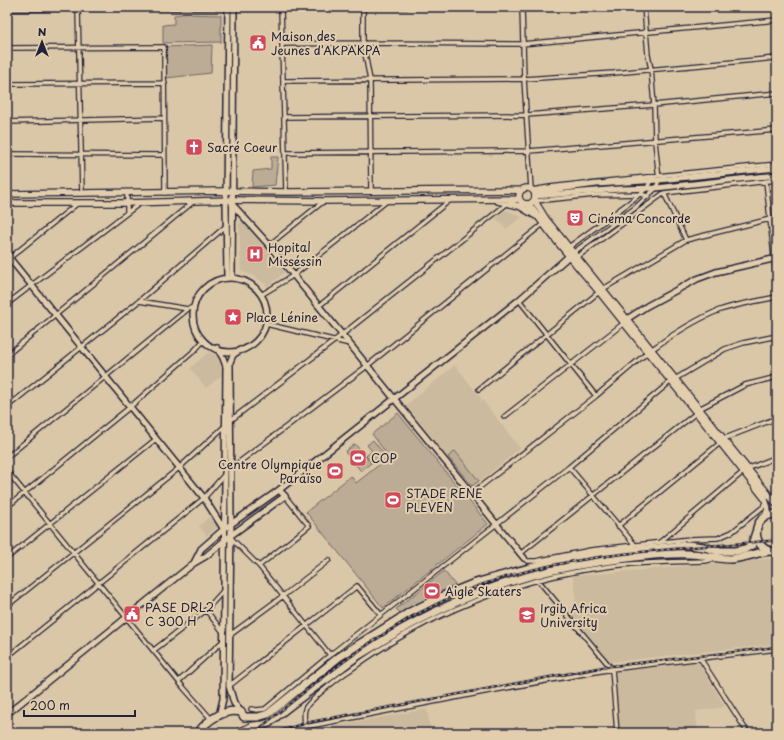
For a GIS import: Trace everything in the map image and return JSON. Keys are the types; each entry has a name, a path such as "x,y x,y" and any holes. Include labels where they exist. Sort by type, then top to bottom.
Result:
{"highway":[{"path":"198,733 212,720 231,711 258,717 268,714 339,657 410,612 475,583 550,562 599,554 688,544 723,551 741,550 752,545 758,525 765,517 777,514"},
{"path":"756,532 760,544 769,551"},
{"path":"239,733 253,726 269,723 290,705 366,651 402,629 467,597 521,578 566,567 599,562 662,559 695,554 722,558 741,557 769,551 777,552"},
{"path":"239,733 243,725 242,714"}],"main road":[{"path":"7,194 230,191 371,192 522,190 526,188 534,194 544,216 601,290"},
{"path":"519,199 519,194 522,190"},
{"path":"527,204 532,202 534,194"},
{"path":"7,203 127,203 194,200 226,200 232,202 388,199 519,199 522,203 527,204 532,208 539,219"},
{"path":"482,199 508,203 524,208 539,219 573,255 745,470 765,499 768,509 765,517"},
{"path":"745,470 774,496 777,505"}],"street":[{"path":"230,278 226,226 226,200 230,191 234,7"},
{"path":"7,10 17,8 336,7"},
{"path":"357,7 406,7"},
{"path":"522,7 522,44 526,115 534,194"},
{"path":"194,563 201,550 224,529 280,490 519,300 573,255 635,208 656,188 659,178 655,141 651,69 648,55 644,7"},
{"path":"228,8 230,191 232,202 230,278"},
{"path":"281,8 286,192"},
{"path":"363,8 363,43 370,80 371,192"},
{"path":"78,9 82,194"},
{"path":"282,44 522,44 777,20"},
{"path":"7,48 164,47 165,193"},
{"path":"284,81 524,79 777,58"},
{"path":"7,84 165,83"},
{"path":"284,117 526,115 654,105 777,93"},
{"path":"7,122 164,118"},
{"path":"285,153 529,151 777,130"},
{"path":"7,154 164,155"},
{"path":"534,194 597,184 651,180 777,164"},
{"path":"534,194 550,186 777,168"},
{"path":"573,255 663,190 777,175"},
{"path":"569,247 640,194 647,188 651,180"},
{"path":"534,194 647,188 663,190 777,180"},
{"path":"766,181 776,258 777,285"},
{"path":"663,190 686,240"},
{"path":"127,193 128,212"},
{"path":"534,194 640,194 648,196"},
{"path":"261,295 294,275 388,199"},
{"path":"319,306 451,199"},
{"path":"7,355 194,200"},
{"path":"269,245 324,200"},
{"path":"7,304 140,202"},
{"path":"232,202 294,275 527,561 536,561 578,552 690,539 712,539 724,536 732,532 764,506 765,499"},
{"path":"78,203 8,257 204,498 224,529"},
{"path":"231,420 342,335 508,203"},
{"path":"479,389 601,290 686,240 777,218"},
{"path":"230,469 367,366 544,224"},
{"path":"7,407 139,301 226,226"},
{"path":"504,417 625,321 647,306 697,279 716,272 776,258"},
{"path":"230,278 242,280 257,289 261,295 267,309 266,324 257,340 248,347 230,351 217,348 204,340 199,333 195,325 194,307 198,297 215,281 230,278"},
{"path":"471,494 667,339 710,314 740,305 777,297"},
{"path":"519,300 596,396"},
{"path":"139,301 188,309"},
{"path":"7,457 188,309 194,307"},
{"path":"266,324 350,344"},
{"path":"251,709 265,709 330,655 569,467 673,380 725,349 743,343 777,336"},
{"path":"7,507 130,407 195,350 204,340"},
{"path":"217,348 224,358 226,366 223,699 219,716"},
{"path":"240,350 233,355 230,362 231,524 229,686 234,703 242,714"},
{"path":"522,556 593,495 698,411 746,385 777,376"},
{"path":"618,526 722,441 777,418"},
{"path":"7,606 179,468 225,426"},
{"path":"7,558 156,439"},
{"path":"659,543 745,470 777,457"},
{"path":"569,467 634,545"},
{"path":"7,471 212,720"},
{"path":"7,657 204,498 224,474"},
{"path":"259,566 309,526 280,490"},
{"path":"7,714 194,563 206,556 224,540 285,496"},
{"path":"230,536 259,566 330,655"},
{"path":"306,733 304,714 307,705 343,674 372,654 449,611 484,597 538,580 602,567 662,559"},
{"path":"230,636 329,560"},
{"path":"538,580 612,669 617,733"},
{"path":"229,686 358,586 381,615"},
{"path":"154,650 206,610 224,590"},
{"path":"206,610 224,633"},
{"path":"179,681 223,641"},
{"path":"283,733 305,727 484,692 612,669 777,649"},
{"path":"700,658 748,733"}],"shaded area":[{"path":"174,15 221,15 221,42 163,43 163,25 174,24"},
{"path":"212,45 211,73 166,78 164,47"},
{"path":"271,157 278,157 275,185 252,187 253,171 271,169"},
{"path":"506,210 522,217 506,229 496,218"},
{"name":"Hopital Misséssin","path":"239,222 244,222 285,272 268,286 252,275 241,271"},
{"path":"209,352 221,358 224,364 224,374 206,388 190,368"},
{"path":"455,365 520,448 472,488 406,405"},
{"path":"398,413 488,524 383,608 306,512 351,476 356,483 389,457 372,434"},
{"path":"373,440 384,454 372,463 366,456 372,451 367,445"},
{"name":"COP","path":"355,444 371,463 361,471 345,452"},
{"path":"455,451 479,481 472,486 448,457"},
{"path":"210,516 219,526 207,536 199,526"},
{"path":"777,558 777,644 610,662 569,612 576,599 573,576"},
{"name":"Aigle Skaters","path":"444,571 456,586 401,614 396,609"},
{"path":"698,661 725,707 696,711 698,733 619,733 611,673"},
{"path":"427,709 431,733 295,733"}],"railway":[{"path":"254,733 306,690 360,650 417,614 478,586 514,574 551,565 588,559 664,550 777,540"},
{"path":"274,733 305,723 603,667 777,647"}],"place":[{"name":"Maison des Jeunes d'AKPAKPA","path":"258,43"},
{"name":"Sacré Coeur","path":"194,147"},
{"name":"Cinéma Concorde","path":"575,218"},
{"name":"Hopital Misséssin","path":"255,254"},
{"name":"Place Lénine","path":"233,317"},
{"name":"COP","path":"358,458"},
{"name":"Centre Olympique Paraïso","path":"335,471"},
{"name":"STADE RENE PLEVEN","path":"393,500"},
{"name":"Aigle Skaters","path":"432,591"},
{"name":"PASE DRL2 C 300 H","path":"132,614"},
{"name":"Irgib Africa University","path":"527,615"}]}
